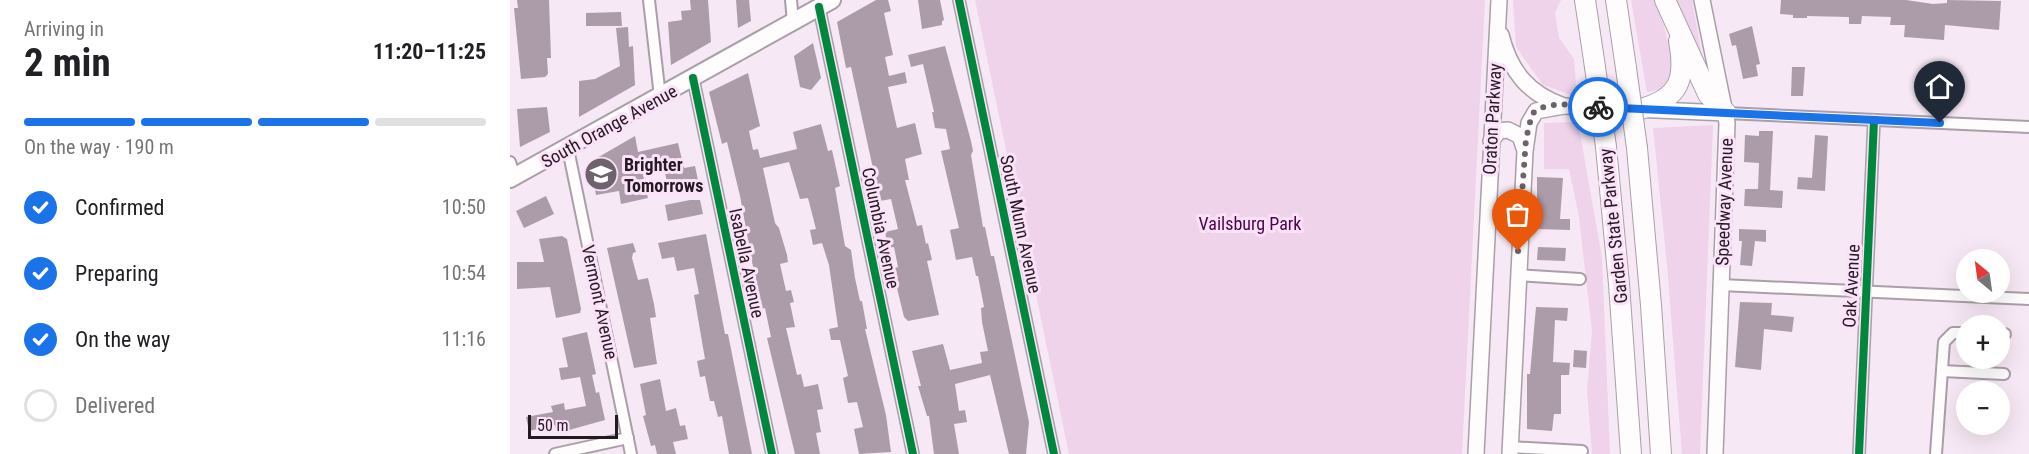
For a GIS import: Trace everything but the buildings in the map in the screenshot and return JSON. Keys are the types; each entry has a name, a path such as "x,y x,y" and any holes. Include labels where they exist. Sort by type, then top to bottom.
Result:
{"highway":[{"name":"Garden State Parkway","path":"1585,0 1606,147 1631,454"},
{"name":"Garden State Parkway","path":"1616,0 1637,148 1648,262 1661,454"},
{"path":"1668,6 1708,94 1726,113"},
{"path":"1641,108 1665,100 1674,91 1680,79 1682,57 1668,6"}],"main road":[{"name":"Oraton Parkway","path":"1476,454 1499,0"},
{"name":"Speedway Avenue","path":"1701,0 1726,113 1715,454"},
{"name":"South Orange Avenue","path":"512,173 568,149 825,4"},
{"path":"1498,20 1507,54 1519,77 1537,94 1564,106"},
{"path":"1510,451 1525,151 1532,114 1546,107 1564,106 1726,113"},
{"path":"1491,141 1500,132 1513,131 1522,140 1525,151"}],"street":[{"path":"649,0 660,98"},
{"path":"791,0 793,22"},
{"name":"South Munn Avenue","path":"959,0 1054,454"},
{"name":"Columbia Avenue","path":"825,4 913,454"},
{"name":"Isabella Avenue","path":"693,78 772,454"},
{"path":"1726,113 2029,127"},
{"name":"Oak Avenue","path":"1859,454 1874,120"},
{"name":"Vermont Avenue","path":"568,149 631,454"},
{"path":"1517,275 1580,279"},
{"path":"1721,285 2029,299"},
{"path":"1936,454 1944,345 1947,337 1956,333"},
{"path":"1942,371 2004,374"},
{"path":"555,454 628,438"},
{"path":"1510,451 1582,451"}],"green space":[{"name":"Vailsburg Park","path":"975,0 1485,0 1462,454 1069,454"},
{"path":"1513,0 1561,0 1555,13 1559,38 1574,59 1577,97 1543,85 1516,47"},
{"path":"1631,0 1657,0 1674,64 1664,89 1647,92"},
{"path":"1675,0 1692,0 1702,56"},
{"path":"1578,122 1602,257 1610,454 1592,454 1587,389 1592,331 1579,217 1569,169 1544,169 1544,123"},
{"path":"1713,125 1700,454 1682,454 1667,265 1653,128"}],"cycle path":[{"path":"959,0 1054,454"},
{"path":"819,7 913,454"},
{"path":"693,78 772,454"},
{"path":"1859,454 1874,120"}],"way so far":[{"path":"1518,251 1526,139 1532,114 1553,106 1598,107"}],"place":[{"name":"Brighter Tomorrows","path":"601,174"}],"route":[{"path":"1598,107 1940,123"}]}
